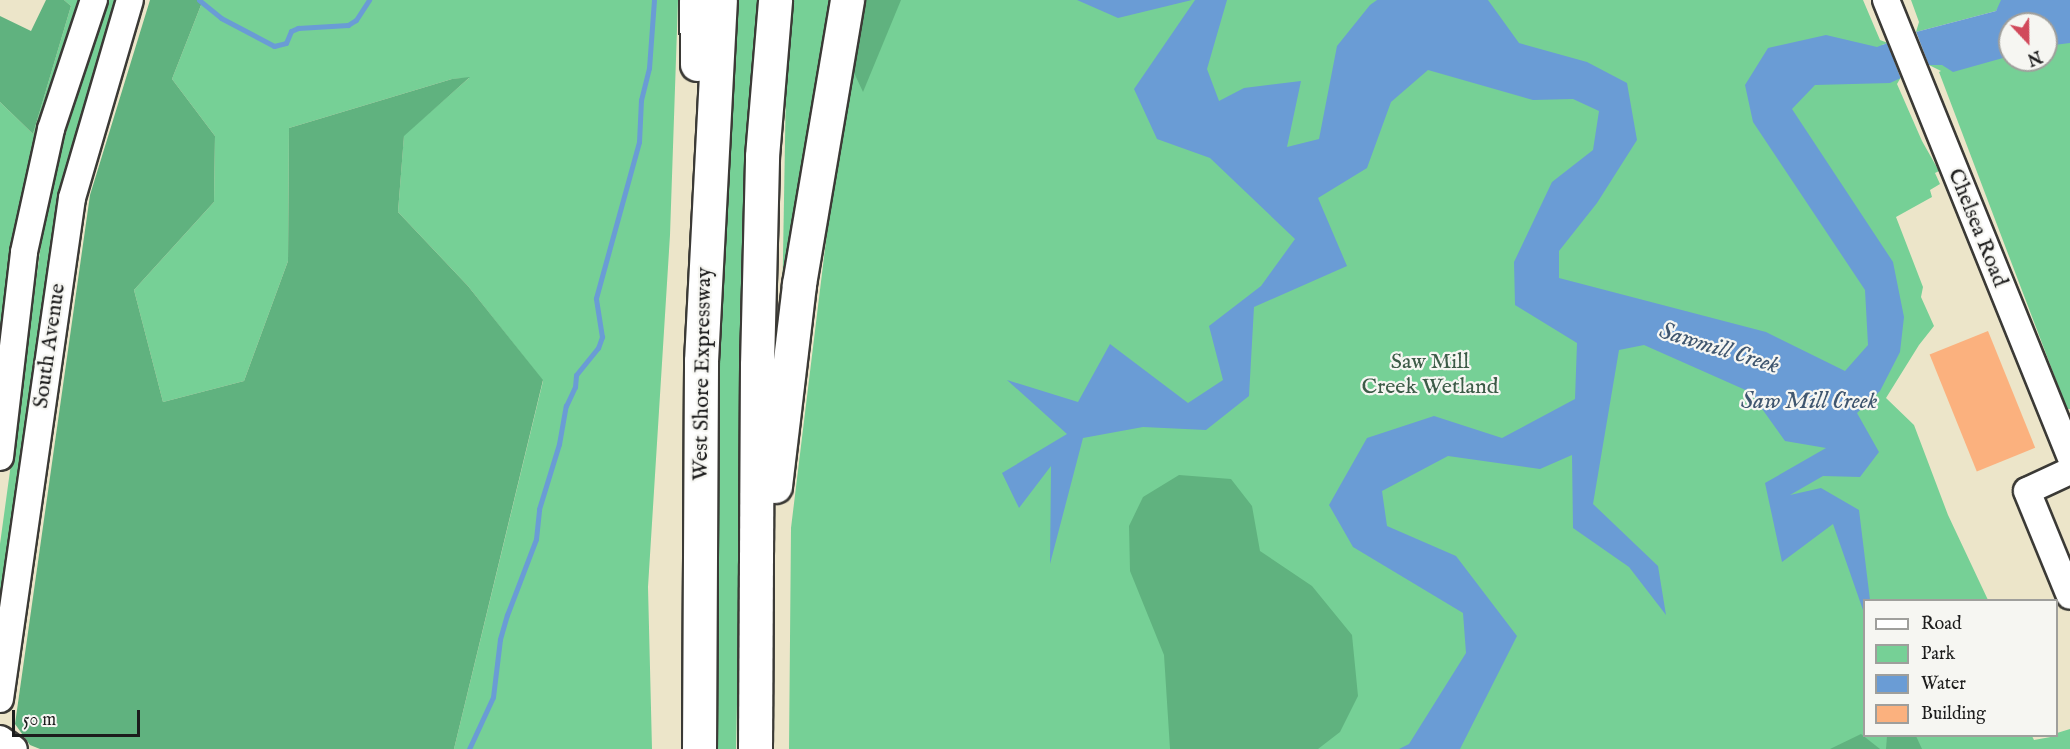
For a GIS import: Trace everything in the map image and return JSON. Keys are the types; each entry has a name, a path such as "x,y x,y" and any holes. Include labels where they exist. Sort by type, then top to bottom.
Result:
{"highway":[{"path":"696,0 700,361"},
{"name":"West Shore Expressway","path":"699,749 700,361 720,0"},
{"path":"756,749 757,365 762,156 775,0"},
{"path":"756,667 799,284 847,0"}],"street":[{"name":"South Avenue","path":"0,457 24,252 51,129 94,0"},
{"name":"South Avenue","path":"0,699 72,198 130,0"},
{"name":"Chelsea Road","path":"1887,0 2070,456"},
{"path":"2070,471 2027,491 2070,596"},
{"path":"0,739 15,749"}],"green space":[{"path":"46,0 64,0 71,6 33,134 0,102 0,16 31,31"},
{"path":"64,0 82,0 0,385 0,102 33,134 71,6"},
{"path":"104,0 115,0 57,208 0,622 0,544 45,215 51,185"},
{"path":"150,0 203,0 172,79 215,136 214,202 134,290 163,402 244,381 288,261 289,128 452,79 470,77 404,136 398,212 468,286 543,380 454,749 40,749 30,745 15,724 90,195"},
{"path":"203,0 678,0 670,235 648,587 652,749 454,749 543,381 468,286 398,212 404,135 469,78 452,79 289,128 288,261 244,381 163,402 134,290 214,202 215,136 172,79"},
{"path":"733,0 760,0 750,126 736,749 716,749 720,249"},
{"path":"794,0 842,0 782,314 786,85"},
{"path":"861,0 901,0 863,92 848,60"},
{"name":"Saw Mill Creek Wetland","path":"889,0 1863,0 1880,40 1888,43 1882,45 1896,79 1901,77 1897,84 1922,141 1939,171 1935,173 1940,184 1930,190 1932,197 1896,217 1923,287 1921,297 1934,326 1919,345 1886,398 1914,425 1948,515 1988,599 1863,599 1863,737 2032,737 2034,740 2058,737 2058,733 2070,729 2070,749 789,749 791,528 848,60 854,72"},
{"path":"1911,0 2003,0 1996,11 1916,32 1919,22"},
{"path":"2070,21 2070,409 2067,409 1939,72 1941,71 1929,65 1942,65 1998,48 1998,72 2058,72 2058,26"},
{"path":"1179,475 1231,479 1252,506 1260,551 1312,586 1352,635 1358,696 1340,732 1318,749 1170,749 1164,655 1130,571 1129,526 1143,497"},
{"path":"1861,734 1880,749 1830,749"},
{"path":"1887,737 1916,737 1922,749 1886,749"}],"water":[{"path":"1077,0 1192,0 1118,18"},
{"name":"Saw Mill Creek","path":"1195,0 1227,0 1207,69 1219,101 1244,88 1301,81 1287,147 1319,139 1337,46 1370,5 1377,0 1488,0 1519,43 1587,62 1627,83 1637,140 1597,203 1559,251 1559,278 1766,332 1845,371 1868,345 1865,290 1753,122 1745,85 1768,48 1826,35 1877,47 1916,32 1996,11 2001,0 2070,0 2070,43 2058,44 2058,12 1998,12 1998,59 1953,72 1942,65 1929,65 1890,83 1815,85 1792,109 1893,262 1904,317 1900,352 1880,391 1857,413 1879,452 1860,477 1823,476 1790,495 1821,488 1859,510 1870,599 1863,599 1863,610 1833,524 1782,562 1765,483 1826,448 1785,441 1750,392 1644,345 1619,350 1593,504 1658,566 1666,615 1629,567 1573,528 1572,455 1540,469 1448,456 1382,491 1387,526 1456,556 1517,636 1460,749 1399,749 1409,744 1466,653 1463,613 1353,547 1329,505 1367,438 1434,416 1502,438 1575,399 1577,343 1515,305 1514,262 1552,182 1593,150 1599,111 1573,99 1533,100 1428,70 1391,102 1367,168 1318,198 1347,266 1254,307 1249,396 1206,430 1143,427 1083,438 1050,564 1051,466 1019,508 1002,473 1067,434 1007,380 1078,402 1110,344 1188,403 1223,380 1209,326 1261,286 1295,239 1210,158 1157,139 1134,89"}],"pier":[{"path":"1915,29 1930,68 1901,79 1886,40"}],"building":[{"path":"1988,331 2035,448 1977,471 1930,355"}],"waterway":[{"path":"199,0 221,18 274,46 286,43 291,31 298,28 348,25 356,20 369,0"},
{"path":"469,749 493,697 500,639 536,539 539,509 559,444 566,406 575,387 576,375 598,348 602,337 596,298 639,142 641,100 649,68 654,0"}],"water label":[{"name":"Sawmill Creek","path":"1719,349"}]}
